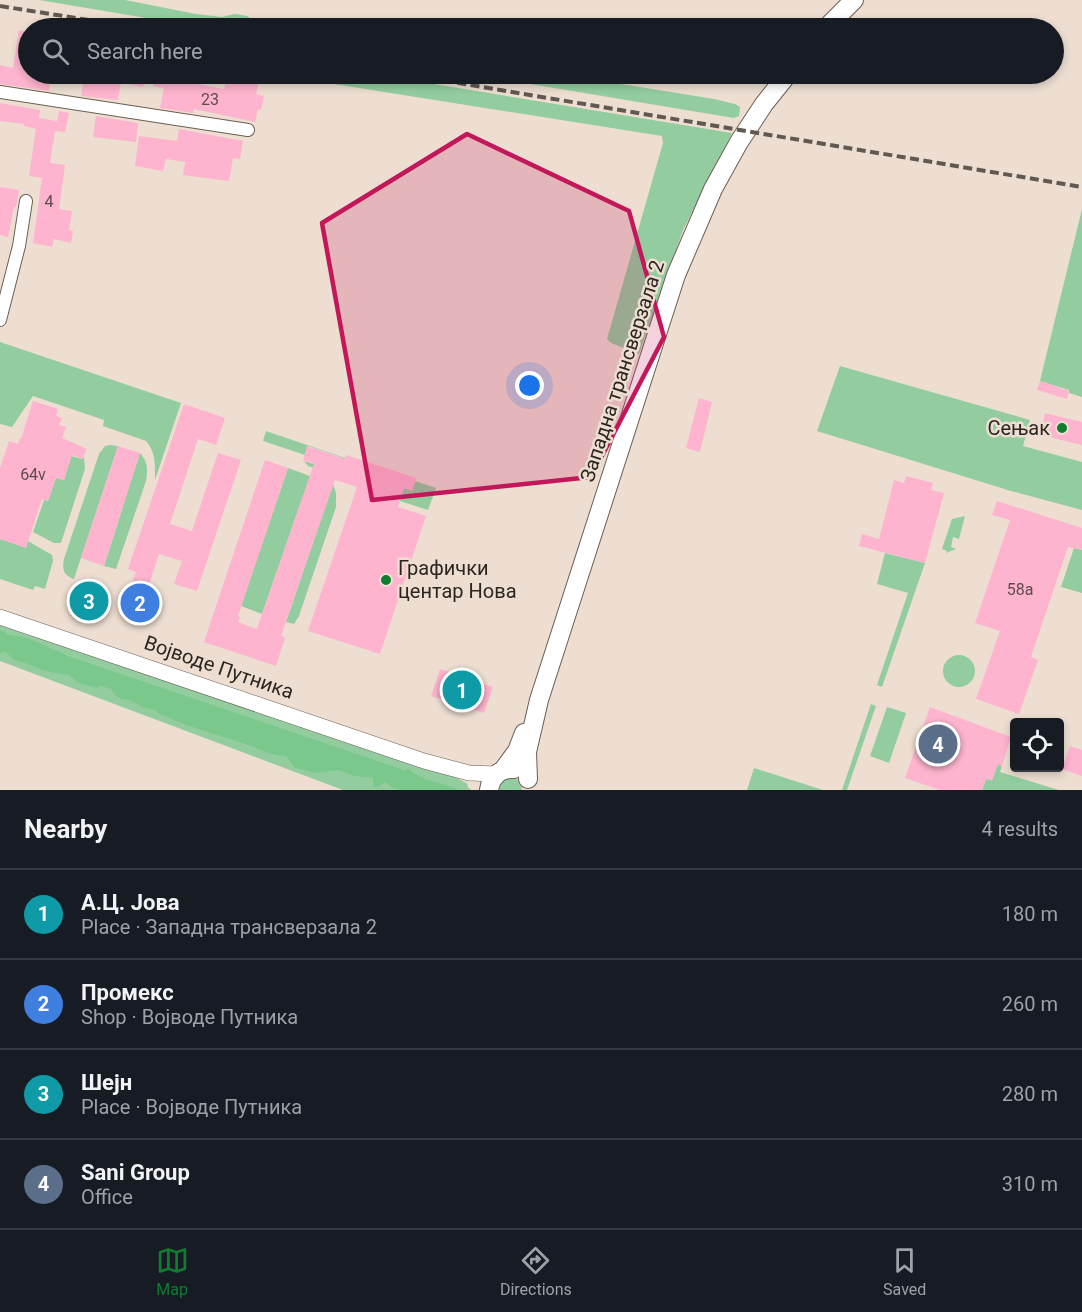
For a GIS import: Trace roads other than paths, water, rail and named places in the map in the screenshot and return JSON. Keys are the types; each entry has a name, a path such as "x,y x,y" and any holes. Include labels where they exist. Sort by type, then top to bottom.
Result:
{"main road":[{"path":"836,18 855,0"},
{"name":"Западна трансверзала 2","path":"531,786 527,752 539,700 676,275 713,189 743,136 781,84"},
{"name":"Западна трансверзала 2","path":"496,778 517,751 539,700"},
{"path":"496,778 517,770 531,786"}],"street":[{"path":"0,92 248,130"},
{"path":"0,320 19,246 26,201"},
{"name":"Војводе Путника","path":"0,617 424,761 496,778"},
{"name":"Војводе Путника","path":"424,761 470,781 483,790"}],"railway":[{"path":"0,6 76,18"},
{"path":"464,84 1082,187"}],"place":[{"name":"Сењак","path":"1062,428"},
{"name":"Графички центар Нова","path":"386,580"},
{"name":"Шејн","path":"89,601"},
{"name":"Промекс","path":"140,603"},
{"name":"А.Ц. Јова","path":"462,690"},
{"name":"Sani Group","path":"938,744"}]}
